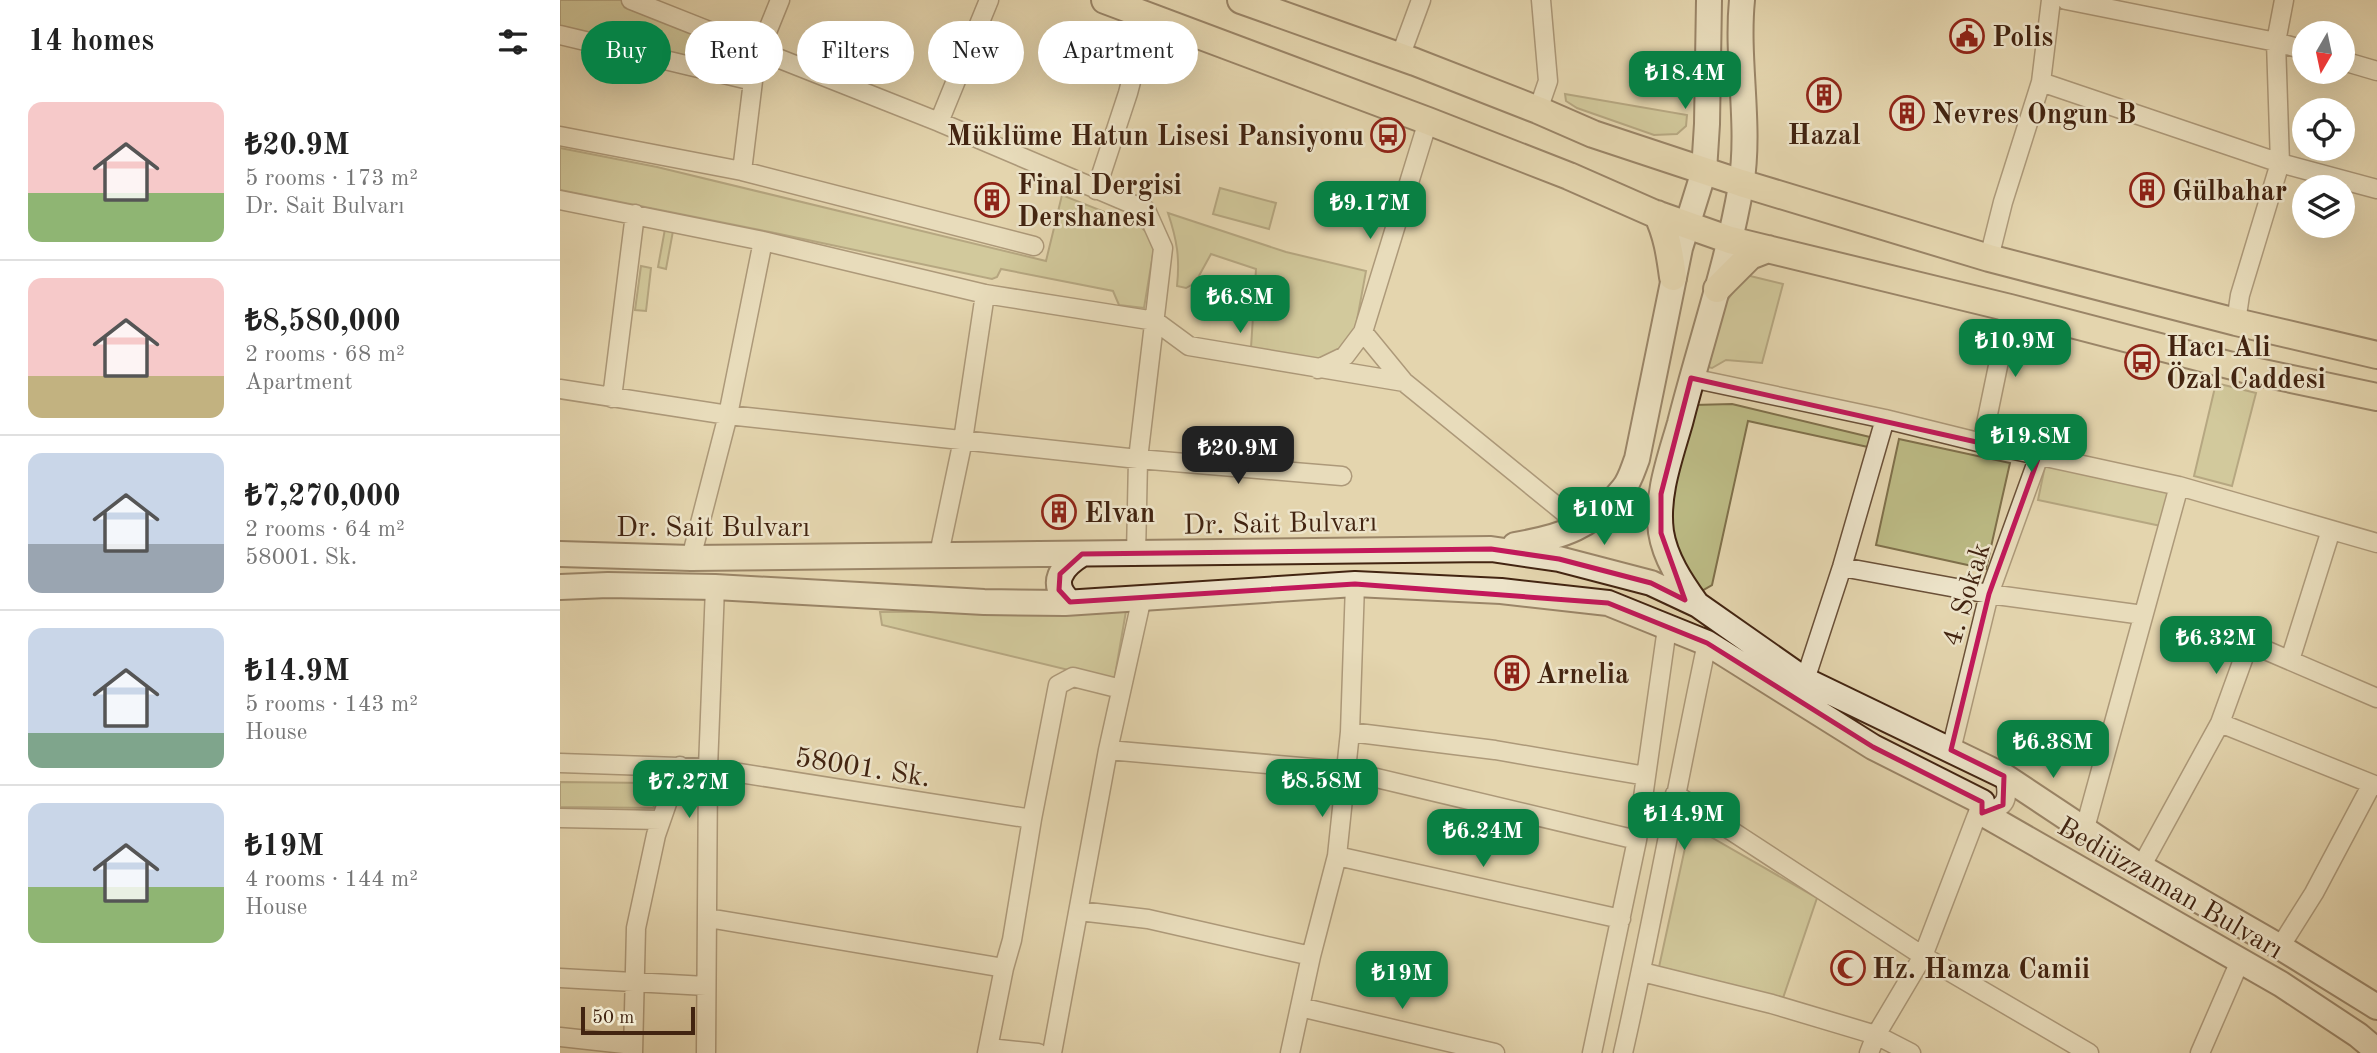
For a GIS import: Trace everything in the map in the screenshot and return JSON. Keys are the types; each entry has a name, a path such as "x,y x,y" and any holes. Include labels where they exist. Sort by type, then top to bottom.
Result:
{"main road":[{"path":"1105,0 1428,121 1570,176 1687,226 1730,240 2010,308 2244,369 2377,397"},
{"path":"1241,0 1400,57 1538,110 1592,134 1741,183 1989,258 2236,322 2377,355"},
{"path":"1657,214 1669,246 1674,277"},
{"path":"1717,289 1750,256 1768,249"}],"street":[{"path":"631,0 685,22"},
{"path":"772,21 780,0"},
{"path":"939,122 989,0"},
{"path":"1400,57 1420,0"},
{"path":"1538,110 1548,81 1541,0"},
{"path":"1492,549 1552,539 1581,526 1598,514 1625,487 1637,459 1674,277 1704,171 1709,0"},
{"path":"1698,605 1677,576 1661,533 1661,494 1730,240 1741,183 1744,135 1742,0"},
{"path":"1989,258 2003,202 2041,82 2051,0"},
{"path":"2066,0 2292,46"},
{"path":"2236,322 2240,295 2280,163 2276,42 2284,0"},
{"path":"1096,190 1128,93 1148,17"},
{"path":"560,35 685,65"},
{"path":"783,61 939,122 1146,210 1163,248 1138,459 1136,555"},
{"path":"2356,65 2377,71"},
{"path":"2041,82 2280,163 2377,189"},
{"path":"742,171 753,84"},
{"path":"1318,369 1345,356 1363,332 1428,121"},
{"path":"1674,162 1690,154 1699,143 1707,124"},
{"path":"1744,135 1754,162 1778,193"},
{"path":"560,136 742,171 1034,246"},
{"path":"560,200 763,241 985,294 1154,321 1189,346 1404,382"},
{"path":"612,398 635,214"},
{"path":"691,558 728,415 763,241"},
{"path":"939,554 963,440 985,294"},
{"path":"1982,443 2010,308"},
{"path":"1363,332 1404,382 1581,526"},
{"path":"1691,378 2179,486 2377,542"},
{"path":"560,389 728,415 1138,459 1342,475"},
{"path":"1805,680 1842,567 1885,419"},
{"name":"4. Sokak","path":"1951,750 1989,594 2039,456"},
{"path":"2085,828 2179,486"},
{"path":"2290,660 2332,530"},
{"name":"Dr. Sait Bulvarı","path":"560,554 691,558 1492,549 1559,559 1651,583 1698,605"},
{"path":"1070,602 1059,590 1060,574 1068,562 1082,554"},
{"path":"1842,567 1989,594 2143,615"},
{"name":"Dr. Sait Bulvarı","path":"560,587 608,584 715,587 984,601 1070,602 1355,584 1501,591 1608,603"},
{"path":"1290,1053 1337,856 1350,732 1355,584"},
{"path":"706,1053 708,768 715,587"},
{"path":"1052,1053 1108,750 1142,597"},
{"name":"Bediüzzaman Bulvarı","path":"1608,603 1707,643 1873,747 2281,984 2358,1035 2377,1051"},
{"name":"Bediüzzaman Bulvarı","path":"1698,605 1805,680 2004,776 2141,867 2280,947 2377,1007"},
{"path":"1592,1053 1637,840 1667,628"},
{"path":"1623,1053 1642,972 1675,794 1707,643"},
{"path":"2141,867 2220,723 2249,643 2377,698"},
{"path":"1038,1053 988,1051 1003,968 1012,940 1058,685 1073,677 1121,689"},
{"path":"2220,723 2374,785 2314,893 2280,947"},
{"path":"1350,732 1494,750 1646,776"},
{"path":"1108,750 1346,771 1637,840"},
{"name":"58001. Sk.","path":"560,763 708,768 1032,820"},
{"path":"560,1037 633,1049 636,928 656,835 680,765"},
{"path":"1869,1053 1923,956 1982,808 1994,810 2003,805 2007,797 2004,776"},
{"path":"1675,794 1923,956 2089,1053"},
{"path":"560,818 661,820"},
{"path":"1337,856 1621,919"},
{"path":"1079,911 1148,919 1311,956"},
{"path":"708,918 1003,968"},
{"path":"2200,1053 2240,961"},
{"path":"1642,972 1772,1004 1877,1035 1910,1053"},
{"path":"560,978 706,986"},
{"path":"1300,1007 1495,1053"}],"highlighted area":[{"path":"1691,378 2039,456 1989,594 1951,750 2004,776 2003,805 1982,813 1982,802 1873,747 1707,643 1608,603 1355,584 1070,602 1059,590 1060,574 1082,554 1491,549 1559,559 1651,583 1685,600 1661,533 1661,494"}],"shaded area":[{"path":"560,0 631,0 685,22 685,65 671,61 671,21 581,21 581,40 560,35"},
{"path":"1565,94 1687,115 1686,126 1677,134 1654,135 1577,108 1566,101"},
{"path":"560,148 657,167 1046,261 1062,195 1140,226 1149,235 1154,248 1144,308 1119,305 1113,291 1001,269 997,277 992,279 560,190"},
{"path":"1220,188 1276,203 1269,229 1213,214"},
{"path":"1168,213 1286,252 1366,271 1355,331 1342,350 1314,362 1251,348 1256,269 1211,254 1195,283 1186,288 1177,286 1177,249"},
{"path":"665,229 673,231 666,269 658,267"},
{"path":"641,266 651,268 646,311 635,310"},
{"path":"1746,275 1783,284 1762,363 1726,360 1712,368 1704,366 1720,310"},
{"path":"2216,383 2256,393 2232,486 2194,476"},
{"path":"1732,404 1870,437 1868,447 1748,421 1712,585 1698,593 1669,534 1668,499 1694,405"},
{"path":"1899,439 2010,463 1986,569 1876,545"},
{"path":"2045,466 2168,491 2161,526 2038,500"},
{"path":"1126,611 1114,681 882,625 880,612"},
{"path":"560,782 650,783 654,808 560,807"},
{"path":"1690,825 1817,898 1783,998 1659,967"}],"place":[{"name":"Polis","path":"1967,36"},
{"name":"Hazal","path":"1824,95"},
{"name":"Nevres Ongun B","path":"1907,113"},
{"name":"Müklüme Hatun Lisesi Pansiyonu","path":"1388,135"},
{"name":"Gülbahar","path":"2147,190"},
{"name":"Final Dergisi Dershanesi","path":"992,200"},
{"name":"Hacı Ali Özal Caddesi","path":"2142,362"},
{"name":"Elvan","path":"1059,512"},
{"name":"Arnelia","path":"1512,673"},
{"name":"Hz. Hamza Camii","path":"1848,968"}]}
